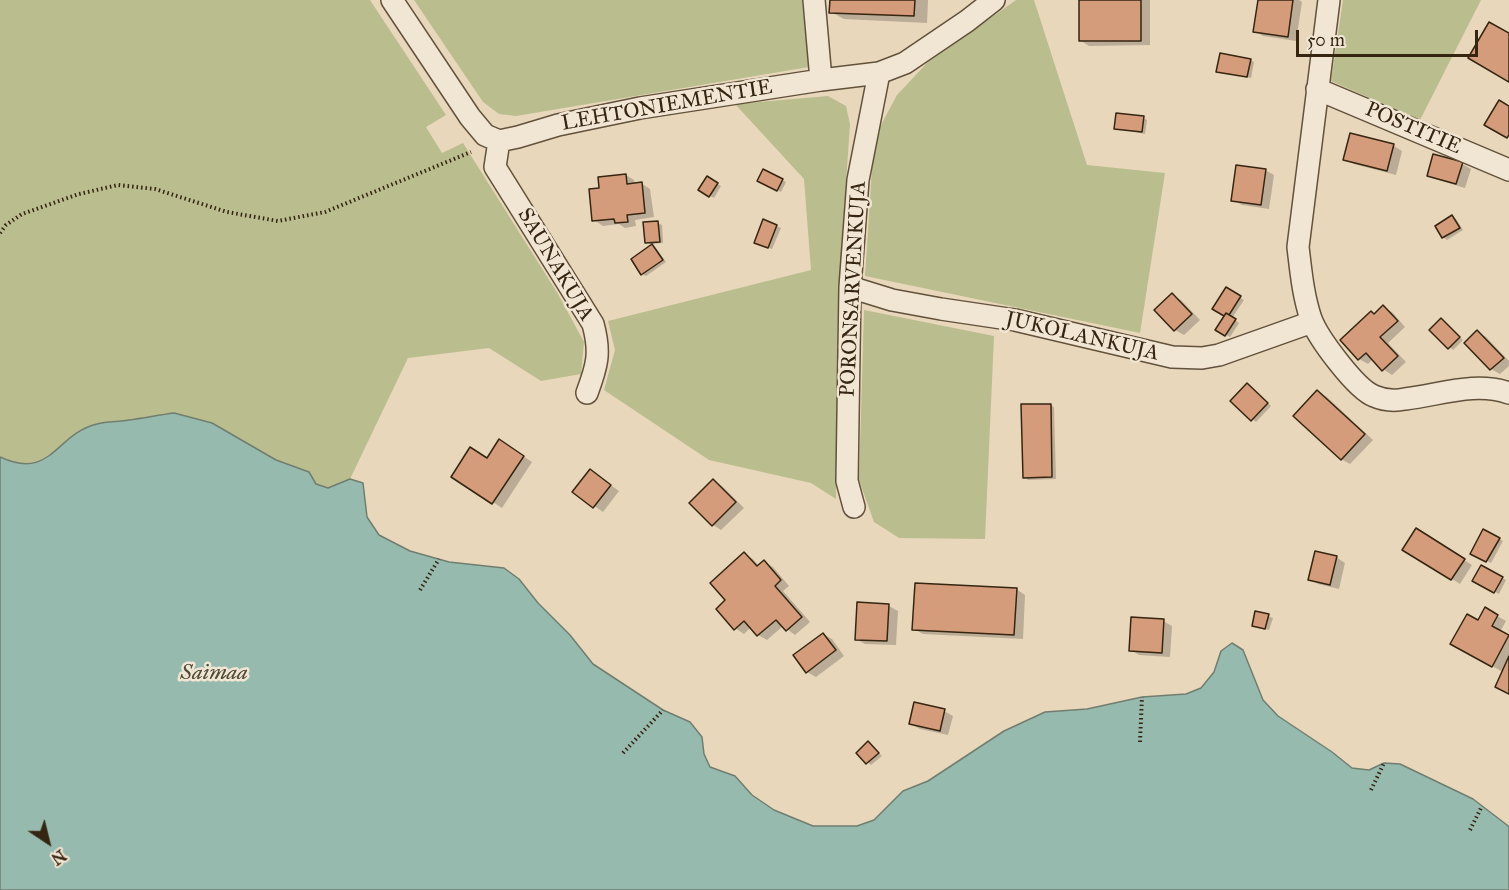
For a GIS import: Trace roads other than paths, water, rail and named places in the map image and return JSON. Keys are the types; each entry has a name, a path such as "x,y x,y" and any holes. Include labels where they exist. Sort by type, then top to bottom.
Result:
{"street":[{"path":"392,0 470,117 485,135 499,141"},
{"path":"814,0 821,80"},
{"name":"LEHTONIEMENTIE","path":"499,141 558,125 640,108 879,73 905,63 994,0"},
{"path":"1329,0 1298,247 1302,284 1312,322 1351,378 1373,396 1389,400 1405,400 1457,389 1497,389 1509,393"},
{"name":"PORONSARVENKUJA","path":"854,507 847,481 850,287 858,180 879,73"},
{"name":"POSTITIE","path":"1317,89 1509,170"},
{"name":"SAUNAKUJA","path":"499,141 495,167 592,324 598,343 596,368 587,393"},
{"name":"JUKOLANKUJA","path":"850,287 892,300 1015,320 1172,357 1202,358 1219,355 1312,322"}],"water":[{"name":"Saimaa","path":"174,413 212,423 276,460 309,472 316,484 328,488 350,479 363,483 367,517 379,535 410,551 449,562 504,568 519,579 593,664 663,710 690,722 702,737 704,754 710,767 735,776 752,795 774,810 813,826 857,826 874,820 903,791 928,781 1004,731 1045,712 1087,709 1142,697 1186,694 1201,688 1214,672 1221,651 1232,643 1243,650 1263,700 1278,716 1352,768 1369,770 1384,763 1400,764 1473,799 1507,825 1509,827 1509,890 0,890 0,457 17,463 31,463 42,460 83,429 97,424"}]}
